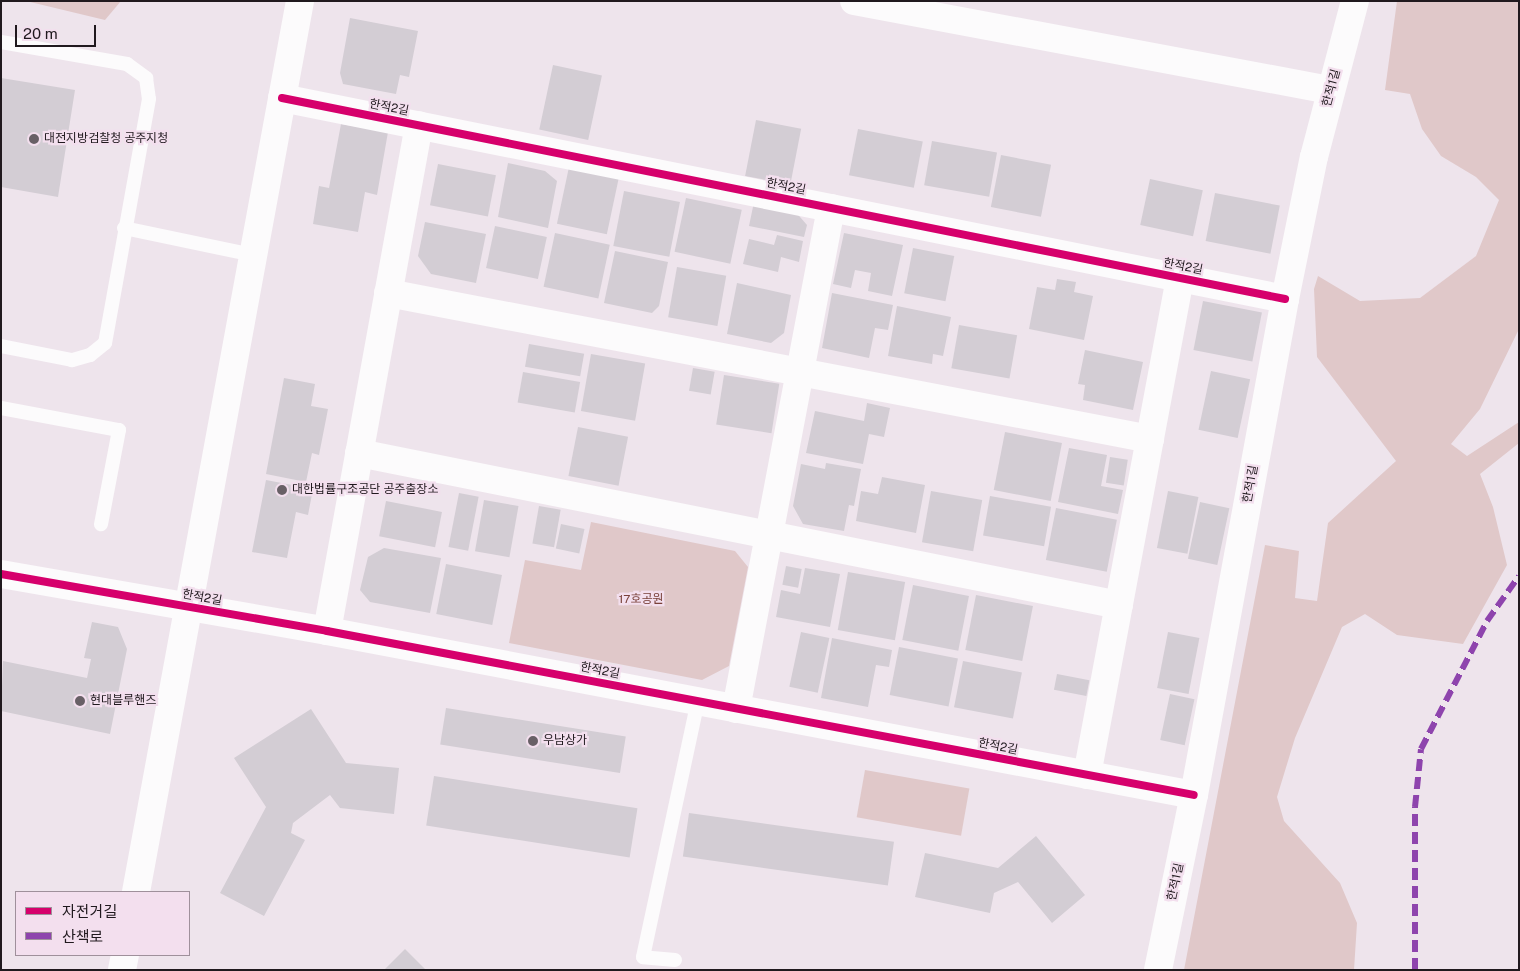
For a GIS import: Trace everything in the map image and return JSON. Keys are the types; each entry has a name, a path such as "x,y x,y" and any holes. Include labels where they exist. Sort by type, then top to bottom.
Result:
{"street":[{"name":"한적2길","path":"136,891 300,1"},
{"name":"한적1길","path":"1158,970 1194,795 1285,299 1331,90 1355,1"},
{"path":"861,2 1331,90"},
{"name":"한적2길","path":"282,98 1285,299"},
{"name":"한적2길","path":"327,631 419,125"},
{"path":"736,709 831,208"},
{"name":"한적2길","path":"1087,775 1180,278"},
{"path":"388,293 1150,439"},
{"path":"359,453 1119,605"},
{"name":"한적2길","path":"1,574 327,631 1194,795"},
{"path":"122,970 125,956"}],"lane":[{"path":"1,42 127,64 146,78 149,100 104,343 90,355 72,360 1,346"},
{"path":"124,228 253,255"},
{"path":"1,408 119,430 101,524"},
{"path":"675,960 643,957 698,701"}],"green space":[{"path":"26,1 121,1 105,20"},
{"path":"1397,1 1519,1 1519,329 1480,409 1451,444 1467,456 1519,422 1519,443 1480,474 1493,507 1507,565 1463,644 1397,635 1365,614 1342,627 1295,738 1277,797 1284,821 1340,883 1357,923 1354,970 1184,970 1265,545 1299,551 1295,598 1317,601 1328,523 1396,461 1317,357 1314,289 1318,276 1360,301 1420,298 1476,256 1499,200 1476,177 1441,156 1422,129 1410,94 1385,90"},
{"name":"17호공원","path":"591,522 735,551 748,567 729,666 702,680 509,643 525,560 581,570"},
{"path":"865,770 969,788 961,836 857,817"}],"building":[{"path":"350,18 418,31 409,77 400,75 396,94 343,84 340,73"},
{"path":"553,65 602,75 588,140 539,130"},
{"name":"대전지방검찰청 공주지청","path":"1,78 75,90 58,197 1,187"},
{"path":"756,120 801,129 790,185 745,176"},
{"path":"341,124 388,132 377,195 365,192 358,232 313,224 319,186 329,188"},
{"path":"858,129 923,142 914,188 849,175"},
{"path":"932,141 997,152 989,197 924,185"},
{"path":"1001,155 1051,165 1041,217 991,207"},
{"path":"508,163 545,171 557,181 548,228 498,217"},
{"path":"438,164 496,175 488,216 430,205"},
{"path":"569,167 619,178 607,234 557,224"},
{"path":"1150,179 1203,190 1193,236 1140,225"},
{"path":"624,191 680,202 669,257 613,246"},
{"path":"1215,193 1280,206 1270,254 1206,241"},
{"path":"686,198 742,210 730,264 675,252"},
{"path":"754,202 793,209 807,225 804,237 749,226"},
{"path":"425,222 486,234 476,283 431,274 418,256"},
{"path":"495,226 547,237 538,279 486,268"},
{"path":"555,233 610,245 598,298 544,287"},
{"path":"844,233 903,245 892,296 868,291 871,273 855,270 851,288 833,284"},
{"path":"777,235 803,241 799,262 781,257 778,272 743,264 749,239 774,245"},
{"path":"913,248 954,256 945,301 904,293"},
{"path":"615,251 668,262 659,306 652,313 604,303"},
{"path":"677,267 726,276 717,326 668,317"},
{"path":"1057,279 1076,282 1074,292 1093,296 1084,340 1029,329 1037,287 1055,290"},
{"path":"737,283 791,295 784,333 771,343 727,334"},
{"path":"832,293 893,305 888,330 875,328 869,358 822,348"},
{"path":"1203,301 1262,312 1252,362 1193,350"},
{"path":"897,306 951,317 943,356 933,354 932,364 888,356"},
{"path":"959,325 1017,335 1009,379 951,368"},
{"path":"529,344 584,354 580,376 525,367"},
{"path":"1085,350 1143,362 1133,410 1083,400 1085,385 1078,384"},
{"path":"591,354 645,364 635,421 581,411"},
{"path":"693,368 715,372 711,394 689,391"},
{"path":"1211,371 1250,379 1238,438 1199,430"},
{"path":"523,372 580,382 575,413 518,403"},
{"path":"724,375 779,384 771,433 716,424"},
{"path":"284,378 315,384 311,406 328,409 319,455 312,453 306,482 266,474"},
{"path":"867,403 890,408 884,437 869,434 863,464 806,453 815,411 864,421"},
{"path":"578,427 628,437 619,486 568,476"},
{"path":"1005,432 1062,443 1051,501 994,490"},
{"path":"1069,448 1107,455 1101,486 1123,490 1118,514 1058,502"},
{"path":"1110,457 1128,460 1124,485 1106,483"},
{"path":"826,463 861,469 854,506 849,505 844,531 803,524 793,506 801,464 825,469"},
{"path":"882,477 925,485 916,533 856,521 861,491 878,494"},
{"path":"266,480 313,489 308,515 296,512 287,558 252,552"},
{"path":"931,491 982,500 973,551 922,542"},
{"path":"1168,491 1198,497 1187,554 1157,548"},
{"path":"459,493 479,497 468,551 449,547"},
{"path":"990,496 1051,507 1044,546 983,535"},
{"path":"484,500 518,506 509,557 475,551"},
{"path":"386,501 442,512 435,547 379,536"},
{"path":"1200,502 1229,508 1217,565 1188,559"},
{"path":"539,506 561,510 554,547 532,543"},
{"path":"1056,508 1117,520 1107,572 1046,560"},
{"path":"561,524 584,529 579,553 556,548"},
{"path":"384,548 441,558 430,613 370,602 360,590 368,557"},
{"path":"446,564 502,575 492,625 436,614"},
{"path":"786,566 802,569 798,588 782,585"},
{"path":"805,568 840,574 830,627 776,617 781,590 800,594"},
{"path":"848,572 905,582 895,640 838,630"},
{"path":"913,585 969,596 958,651 902,640"},
{"path":"976,595 1033,606 1022,661 965,650"},
{"path":"92,622 118,627 127,649 110,734 1,711 3,661 87,678 91,659 84,658"},
{"path":"801,632 829,638 818,693 789,687"},
{"path":"1168,632 1199,638 1189,694 1157,688"},
{"path":"832,638 892,650 889,667 876,665 868,707 821,698"},
{"path":"899,647 958,658 949,707 890,695"},
{"path":"963,661 1022,672 1013,719 954,707"},
{"path":"1057,674 1089,680 1086,696 1054,690"},
{"path":"1170,694 1194,699 1185,745 1160,740"},
{"name":"우남상가","path":"446,708 626,736 620,773 440,745"},
{"path":"311,709 346,763 399,768 394,814 340,808 330,795 293,823 291,833 305,840 264,916 220,893 266,807 234,758"},
{"path":"434,776 637,808 630,858 426,825"},
{"path":"689,813 894,842 888,885 683,857"},
{"path":"1036,836 1085,895 1052,923 1018,882 994,893 990,913 915,897 925,853 998,868"},
{"path":"405,949 426,970 384,970"}],"marked path":[{"path":"1415,970 1415,807 1421,749 1487,621 1519,576"}],"cycle path":[{"path":"282,98 1285,299"},
{"path":"1,574 327,631 1194,795"}],"place":[{"name":"대전지방검찰청 공주지청","path":"34,139"},
{"name":"대한법률구조공단 공주출장소","path":"282,490"},
{"name":"현대블루핸즈","path":"80,701"},
{"name":"우남상가","path":"533,741"}]}
